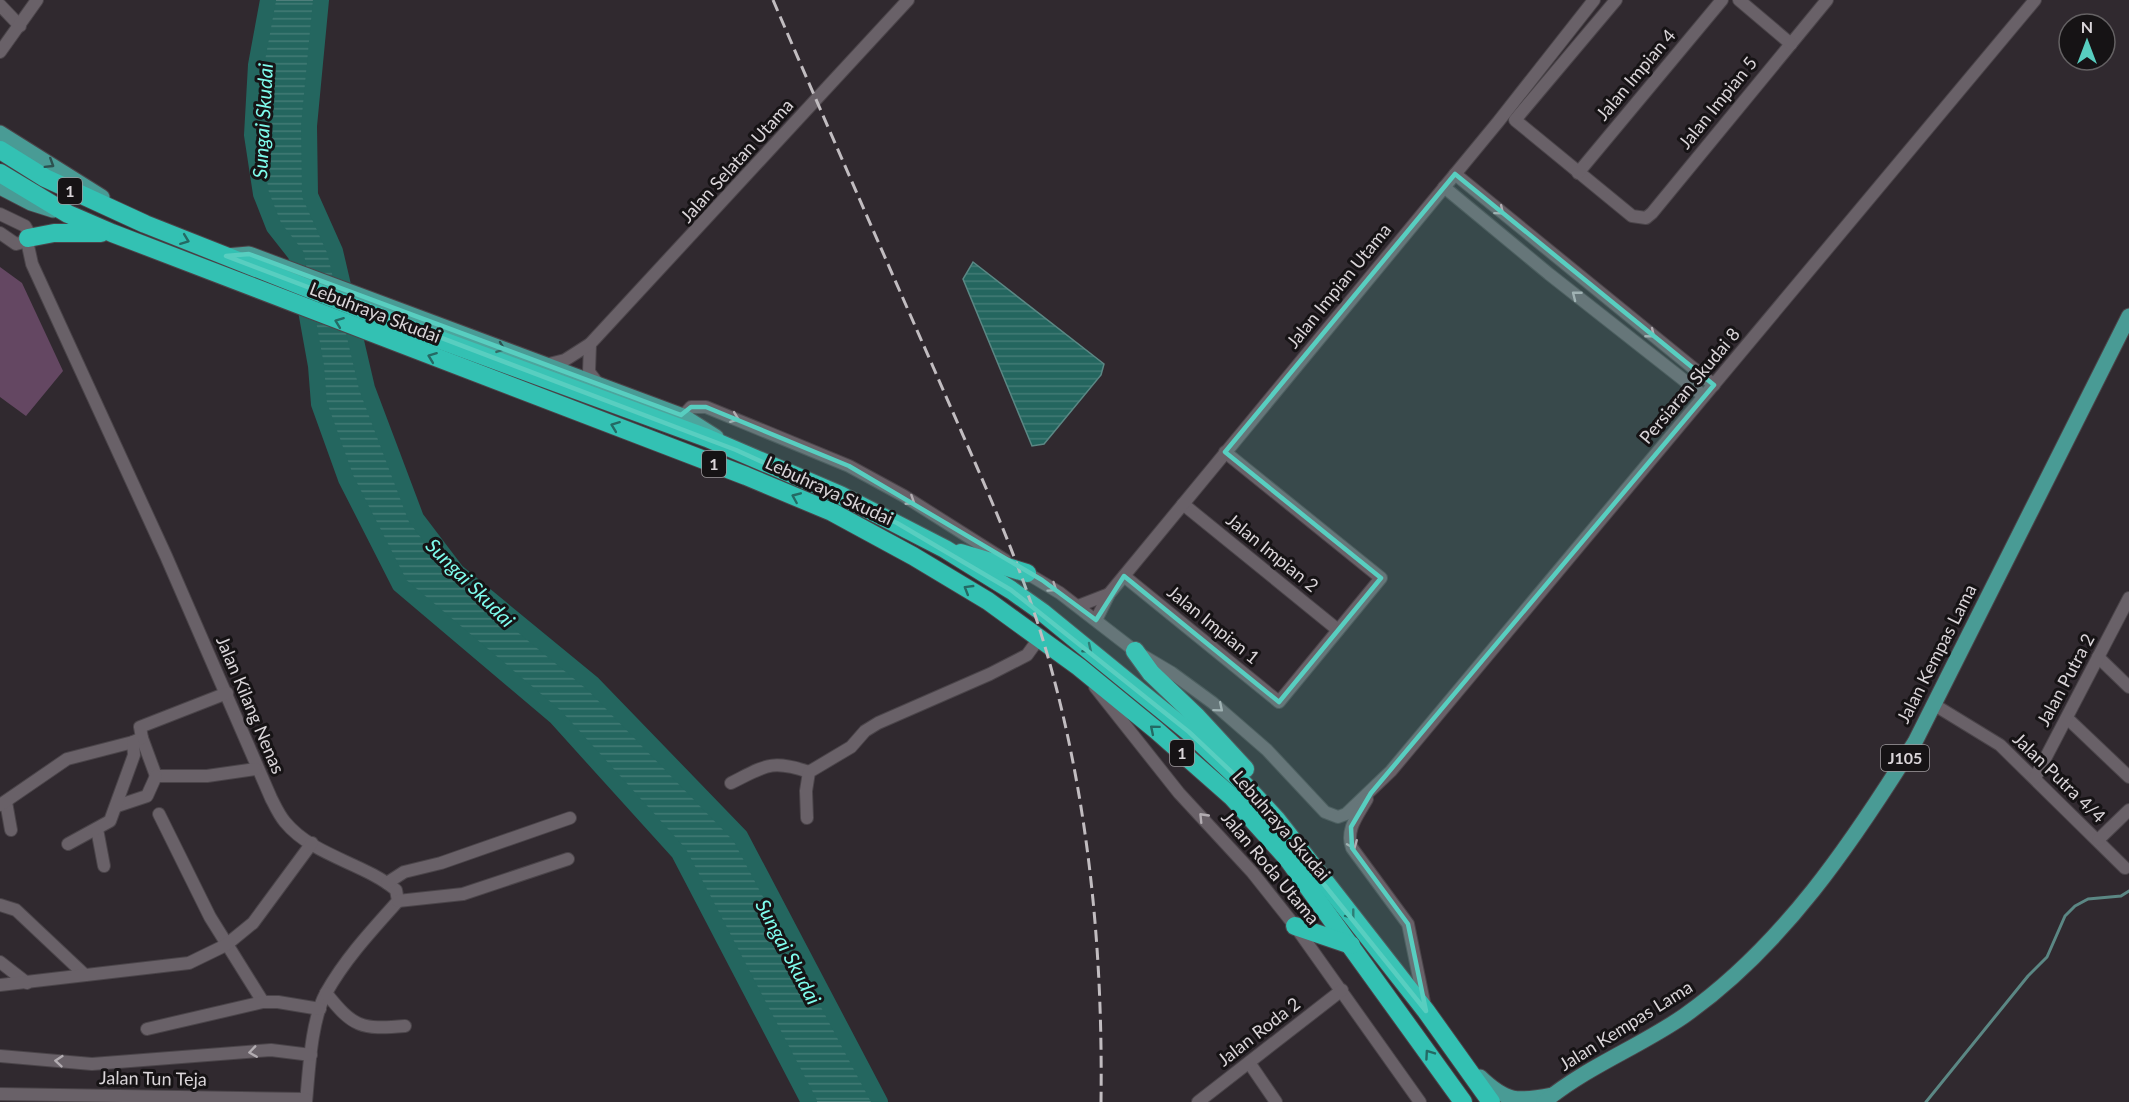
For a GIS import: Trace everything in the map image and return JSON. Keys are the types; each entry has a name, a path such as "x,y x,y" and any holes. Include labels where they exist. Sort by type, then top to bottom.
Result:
{"highway":[{"name":"Lebuhraya Skudai","path":"0,150 45,178 101,207 226,256 248,260 406,319 736,450 840,495 945,549 1042,612 1189,732 1239,779 1276,819 1426,1011 1491,1102"},
{"name":"Lebuhraya Skudai","path":"0,173 68,214 111,234 746,476 831,512 923,562 1040,637 1079,667 1232,797 1287,858 1463,1102"},
{"path":"24,241 54,232 111,234"},
{"path":"945,549 1026,573"},
{"path":"1136,651 1151,673 1197,717 1247,771 1276,819"},
{"path":"1295,926 1351,945"}],"main road":[{"path":"0,133 145,224"},
{"path":"0,187 31,203 68,214"},
{"name":"Jalan Kempas Lama","path":"1459,1057 1500,1095 1518,1101 1548,1099 1682,1017 1728,983 1770,940 1814,889 1874,807 1915,742 2128,318"},
{"name":"Lebuhraya Skudai","path":"406,319 545,365 683,416 736,450"}],"street":[{"path":"0,52 38,0"},
{"name":"Jalan Selatan Utama","path":"545,365 565,360 590,345 908,0"},
{"name":"Jalan Impian Utama","path":"1096,620 1109,594 1455,174 1594,0"},
{"path":"1578,173 1515,120 1616,0"},
{"name":"Jalan Impian 4","path":"1578,173 1722,0"},
{"path":"1739,0 1791,44"},
{"name":"Jalan Impian 5","path":"1578,173 1632,216 1646,218 1827,0"},
{"name":"Persiaran Skudai 8","path":"1371,793 2035,0"},
{"path":"0,5 20,26"},
{"path":"1455,174 1714,385"},
{"path":"1444,187 1551,276 1704,396"},
{"path":"0,214 25,226 24,241 2,235 4,227 14,221"},
{"name":"Jalan Kilang Nenas","path":"24,241 32,264 227,693 256,769 285,822 312,843 387,883"},
{"path":"1543,288 1562,263"},
{"path":"590,345 589,372 599,385"},
{"path":"683,416 692,407 706,406 819,452 903,496 1078,606 1136,651 1213,703 1267,750 1318,807 1331,816 1346,814 1371,793"},
{"path":"1225,452 1381,578 1338,630"},
{"name":"Jalan Impian 2","path":"1183,504 1338,630"},
{"name":"Jalan Impian 1","path":"1124,576 1279,702 1338,630"},
{"name":"Jalan Impian Utama","path":"1078,606 1109,594"},
{"name":"Jalan Putra 2","path":"2035,778 2129,598"},
{"path":"731,783 767,766 784,764 809,772 851,747 865,731 878,723 990,674 1027,655 1040,637"},
{"path":"2098,657 2129,687"},
{"name":"Jalan Roda Utama","path":"1079,667 1179,792 1252,872 1295,926 1419,1102"},
{"path":"68,844 110,821 134,755 140,727 227,693"},
{"name":"Jalan Putra 4/4","path":"1933,704 2001,745 2125,868"},
{"path":"2067,718 2129,777"},
{"path":"138,740 156,776"},
{"path":"11,830 3,803 67,759 138,740"},
{"path":"156,776 207,776 256,769"},
{"path":"807,818 806,791 809,772"},
{"path":"117,806 147,796 156,776"},
{"path":"1371,793 1351,828 1349,841 1408,924 1426,1011"},
{"path":"2098,840 2129,810"},
{"path":"159,814 226,945 263,1002"},
{"path":"398,902 396,890 387,883 404,872 441,863 570,818"},
{"path":"98,829 104,866"},
{"path":"0,985 189,963 226,945 253,923 312,843"},
{"path":"306,1100 311,1055 320,1009 326,993 366,937 398,902 463,894 568,859"},
{"path":"0,905 16,910 85,975"},
{"path":"0,962 27,983"},
{"name":"Jalan Roda 2","path":"1198,1102 1250,1064 1342,990"},
{"path":"326,993 346,1018 366,1027 405,1026"},
{"path":"147,1029 263,1002 278,1002 320,1009"},
{"path":"0,1056 92,1064 271,1050 311,1055"},
{"path":"1250,1064 1276,1102"},
{"name":"Jalan Tun Teja","path":"0,1094 306,1100"}],"highlighted area":[{"path":"1455,174 1714,385 1371,793 1351,827 1352,848 1408,924 1426,1011 1239,779 1189,732 1011,590 897,523 736,450 226,256 249,254 681,415 691,407 706,407 849,466 1042,580 1096,620 1124,576 1279,702 1381,578 1225,452"}],"shaded area":[{"path":"0,267 22,283 63,371 26,416 0,397"}],"water":[{"name":"Sungai Skudai","path":"268,0 321,0 309,126 310,195 335,251 367,388 416,518 457,572 593,684 740,836 880,1102 809,1102 679,853 556,717 400,585 346,479 319,404 316,366 296,255 274,227 261,194 252,135 256,65"},
{"path":"973,262 1104,364 1101,375 1044,444 1032,446 963,279"}],"waterway":[{"name":"Sungai Skudai","path":"268,0 256,65 252,135 261,194 274,227 296,255 316,366 319,404 346,479 400,585 556,717 679,853 809,1102"},
{"name":"Sungai Skudai","path":"321,0 309,126 310,195 335,251 367,388 416,518 457,572 593,684 740,836 880,1102"},
{"path":"1926,1102 2028,976 2047,957 2065,916 2075,906 2088,899 2121,896 2129,891"}],"railway":[{"path":"773,0 996,512 1037,620 1074,767 1091,878 1099,990 1101,1102"}]}
